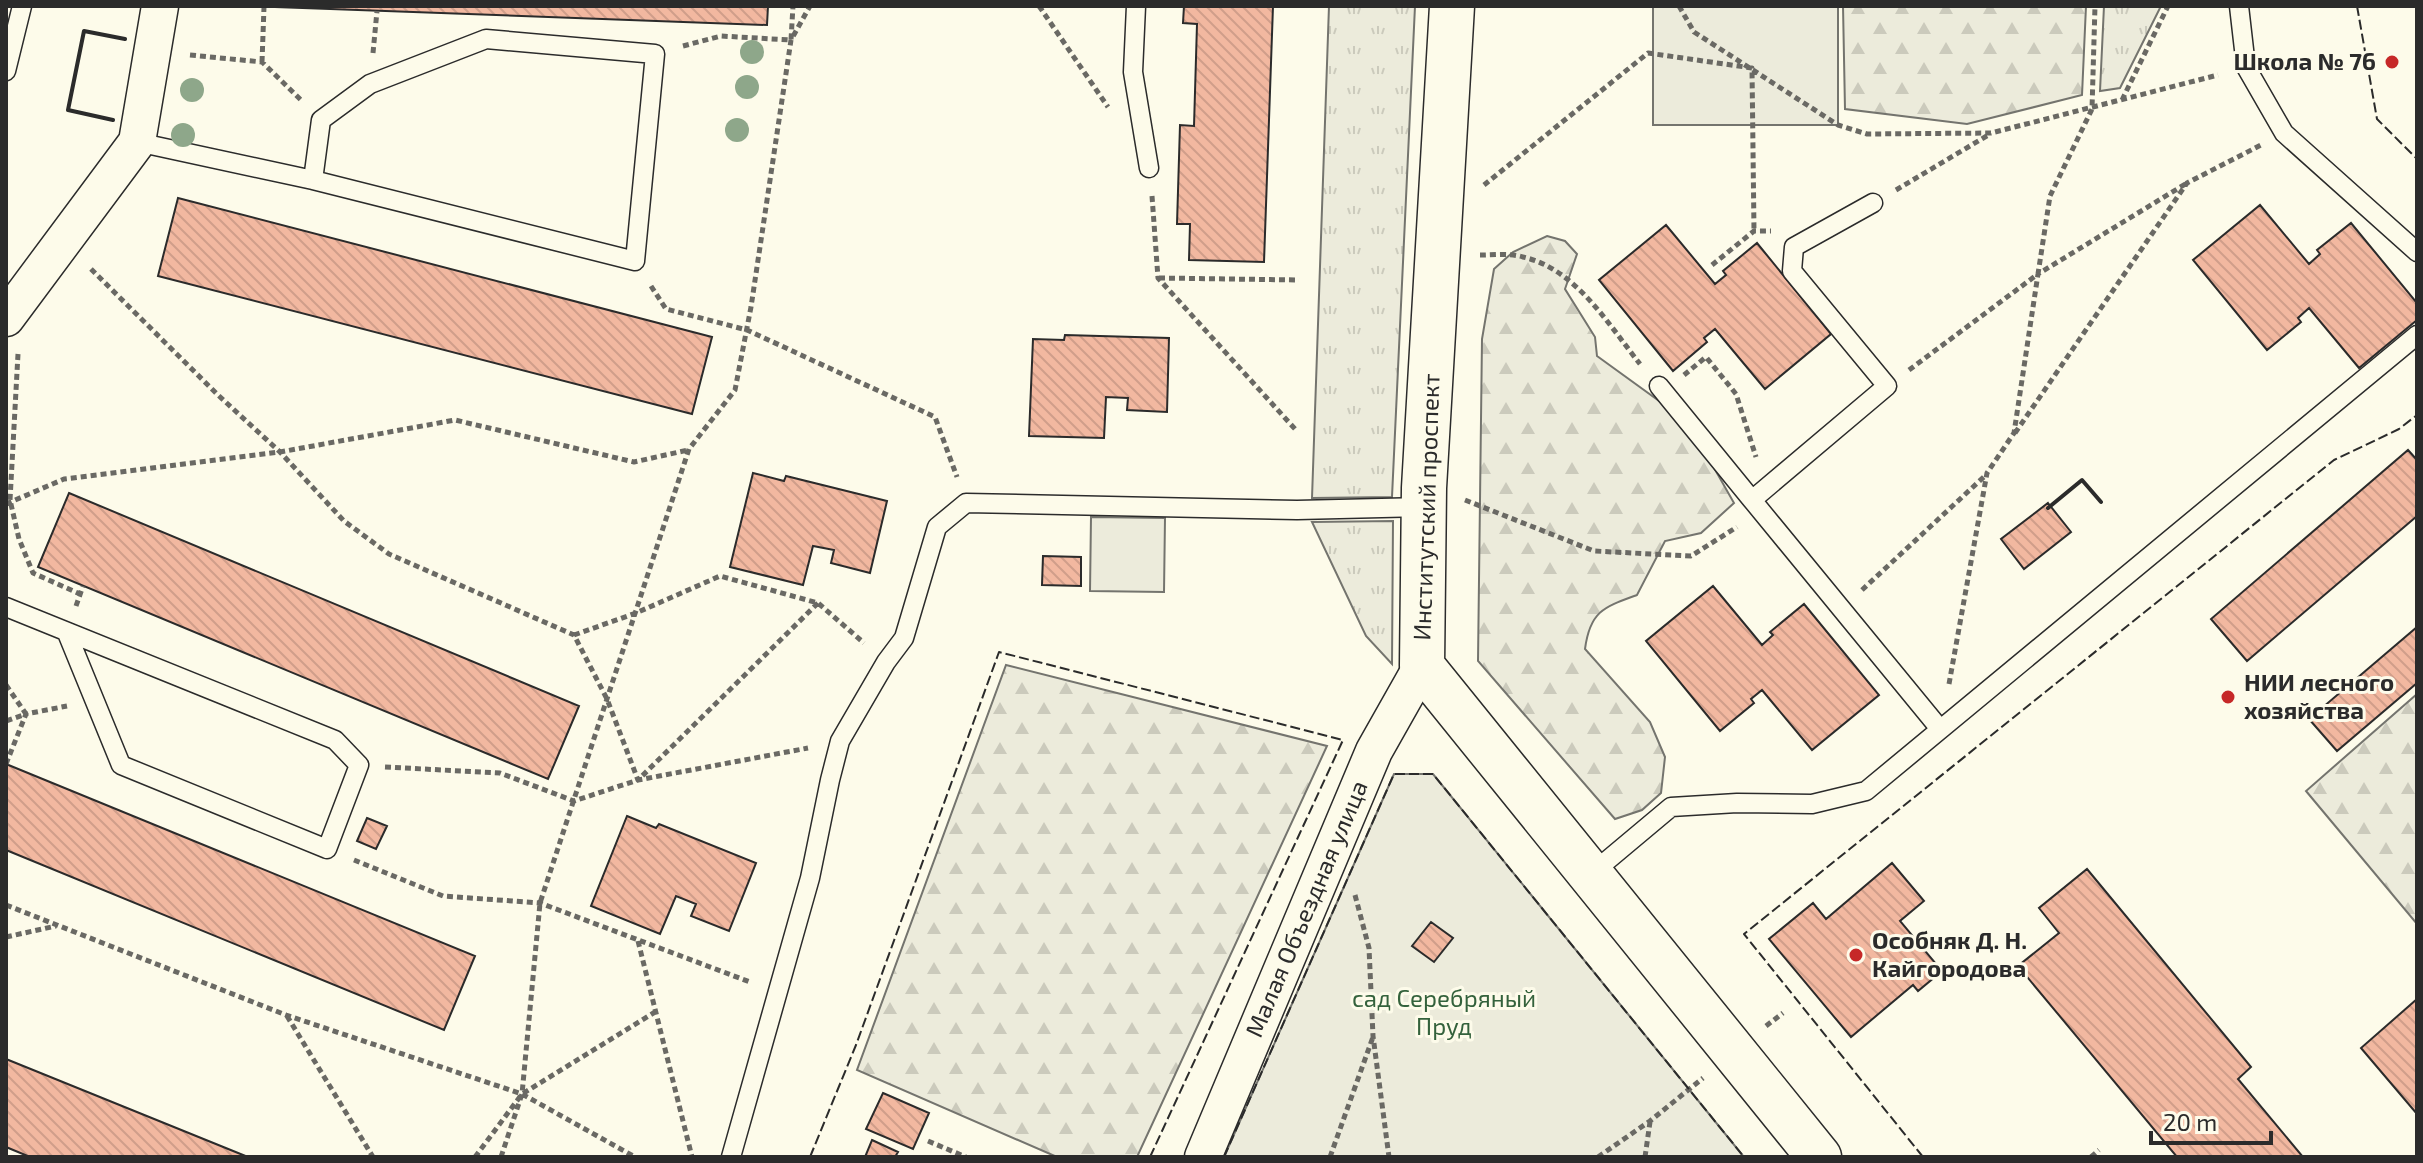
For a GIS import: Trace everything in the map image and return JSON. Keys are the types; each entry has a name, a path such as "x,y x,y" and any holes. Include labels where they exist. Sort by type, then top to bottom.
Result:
{"street":[{"path":"14,308 137,142 160,6"},
{"name":"Институтский проспект","path":"1452,6 1424,498 1422,666 1819,1157"},
{"name":"Малая Объездная улица","path":"1203,1157 1374,751 1422,666"}],"lane":[{"path":"6,71 22,6"},
{"path":"1136,6 1133,72 1149,168"},
{"path":"2239,6 2246,67 2284,133 2417,252"},
{"path":"137,142 313,180 635,261 655,54 486,39 370,84 321,120 313,180"},
{"path":"1760,500 1887,386 1792,271 1794,247 1873,203"},
{"path":"1591,874 1671,807 1737,803 1812,804 1866,791 2417,335"},
{"path":"1661,389 1760,500 1842,609 1940,729"},
{"path":"731,1157 810,878 840,741 886,662 904,638 937,527 966,503 1303,511 1424,498"},
{"path":"6,607 335,740 359,765 327,849 121,765 67,633"}],"path":[{"path":"501,1157 522,1094 540,903 689,449 735,390 791,40 793,6"},
{"path":"791,40 810,6"},
{"path":"1039,6 1149,168 1158,278 1295,429"},
{"path":"1679,6 1694,32 1838,125 1867,134 1991,133 2246,67"},
{"path":"2014,433 2050,196 2092,109 2095,6"},
{"path":"2122,101 2168,6"},
{"path":"262,62 264,7"},
{"path":"655,54 721,36 791,40"},
{"path":"153,51 262,62 321,120"},
{"path":"1477,191 1648,53 1752,68"},
{"path":"1752,68 1754,231"},
{"path":"1873,203 1991,133"},
{"path":"1887,386 2038,274 2187,183 2284,133"},
{"path":"1842,609 1987,473 2187,183"},
{"path":"1712,265 1754,231 1775,230 1794,247"},
{"path":"63,241 280,452 344,521 389,554 574,635 607,699 638,780"},
{"path":"1424,498 1473,502 1594,551 1691,556 1760,500 1736,394 1706,357 1661,389 1580,290 1554,268 1522,256 1476,255"},
{"path":"635,261 666,309 747,330 935,417 966,503"},
{"path":"1158,278 1299,280"},
{"path":"14,308 8,502 33,573 80,594"},
{"path":"8,502 64,479 280,452 455,420 634,462 689,449"},
{"path":"1940,729 1987,473"},
{"path":"574,635 636,613 720,576 818,603 886,662"},
{"path":"638,780 818,603"},
{"path":"6,685 26,714"},
{"path":"6,721 93,700"},
{"path":"6,764 26,714"},
{"path":"359,765 500,773 574,801 638,780 840,741"},
{"path":"1337,837 1369,948 1373,1036 1389,1157"},
{"path":"327,849 443,896 540,903 778,992"},
{"path":"6,905 286,1015 522,1094 635,1157"},
{"path":"6,937 57,926"},
{"path":"638,941 692,1157"},
{"path":"475,1157 522,1094 655,1012"},
{"path":"286,1015 373,1157"},
{"path":"1330,1157 1373,1036"},
{"path":"1598,1157 1650,1121 1645,1157"},
{"path":"928,1141 966,1157"},
{"path":"2091,1157 2099,1150"}],"green space":[{"path":"1329,6 1415,6 1392,497 1312,498"},
{"path":"1653,6 1838,6 1838,125 1653,125"},
{"path":"1843,6 2086,6 2082,95 1967,124 1845,109"},
{"path":"2104,6 2161,6 2120,88 2100,91"},
{"path":"1547,236 1565,241 1577,254 1565,289 1595,337 1597,356 1666,406 1709,459 1734,503 1701,533 1665,541 1637,595 1600,612 1587,636 1585,649 1650,722 1665,757 1661,793 1642,810 1615,819 1478,661 1482,339 1494,269 1513,252"},
{"path":"1091,517 1165,518 1164,592 1090,591"},
{"path":"1393,521 1392,664 1366,636 1312,522"},
{"path":"1006,665 1327,746 1137,1157 1057,1157 857,1070"},
{"path":"2417,694 2417,924 2306,791"},
{"name":"сад Серебряный Пруд","path":"1394,774 1433,774 1744,1157 1224,1157"}],"building":[{"path":"248,6 768,6 767,25"},
{"path":"1184,6 1273,6 1264,262 1189,260 1190,224 1177,224 1180,125 1194,126 1197,24 1183,23"},
{"path":"178,198 712,337 692,414 158,276"},
{"path":"2260,205 2309,264 2320,254 2317,250 2351,223 2417,303 2417,320 2359,368 2309,308 2298,318 2301,322 2267,350 2193,260"},
{"path":"1666,225 1715,284 1726,275 1723,271 1757,243 1831,334 1765,389 1715,329 1704,338 1707,342 1673,371 1599,280"},
{"path":"1065,335 1169,338 1167,412 1127,410 1128,398 1106,397 1104,438 1029,436 1033,339 1064,340"},
{"path":"2408,450 2417,460 2417,516 2247,661 2211,619"},
{"path":"753,473 784,481 786,476 887,501 870,573 831,563 834,550 813,546 803,585 730,567"},
{"path":"69,493 579,706 548,779 38,567"},
{"path":"2048,503 2071,532 2024,569 2001,539"},
{"path":"1043,556 1081,557 1081,586 1042,585"},
{"path":"1713,586 1762,645 1773,635 1770,632 1804,604 1879,695 1812,750 1762,690 1751,699 1754,703 1720,731 1646,641"},
{"path":"2417,627 2417,683 2337,751 2309,719"},
{"path":"6,764 475,956 444,1030 6,850"},
{"path":"627,816 656,828 659,824 756,863 729,931 691,916 696,904 676,896 660,934 591,906"},
{"path":"367,818 387,826 376,849 357,841"},
{"name":"Особняк Д. Н. Кайгородова","path":"1892,863 1924,901 1900,921 1942,971 1918,991 1913,985 1851,1037 1769,939 1813,903 1826,919"},
{"path":"2087,869 2251,1067 2238,1079 2303,1157 2177,1157 2018,966 2059,933 2039,908"},
{"path":"1431,922 1453,938 1434,962 1412,946"},
{"path":"2417,999 2417,1114 2361,1048"},
{"path":"6,1059 248,1157 30,1157 6,1147"},
{"path":"883,1093 929,1113 913,1149 866,1129"},
{"path":"872,1140 898,1152 895,1157 865,1157"}],"fence":[{"path":"2357,6 2377,119 2417,159"},
{"path":"1923,1157 1744,934 2334,460 2399,429 2417,415"},
{"path":"810,1157 856,1045 999,652 1343,740 1150,1157"},
{"path":"1224,1157 1394,774 1433,774 1744,1157"}],"wall":[{"path":"113,120 68,110 84,31 125,39"},
{"path":"2048,508 2082,480 2101,502"}],"place":[{"name":"Школа № 76","path":"2392,62"},
{"name":"НИИ лесного хозяйства","path":"2228,697"},
{"name":"Особняк Д. Н. Кайгородова","path":"1856,955"}]}
